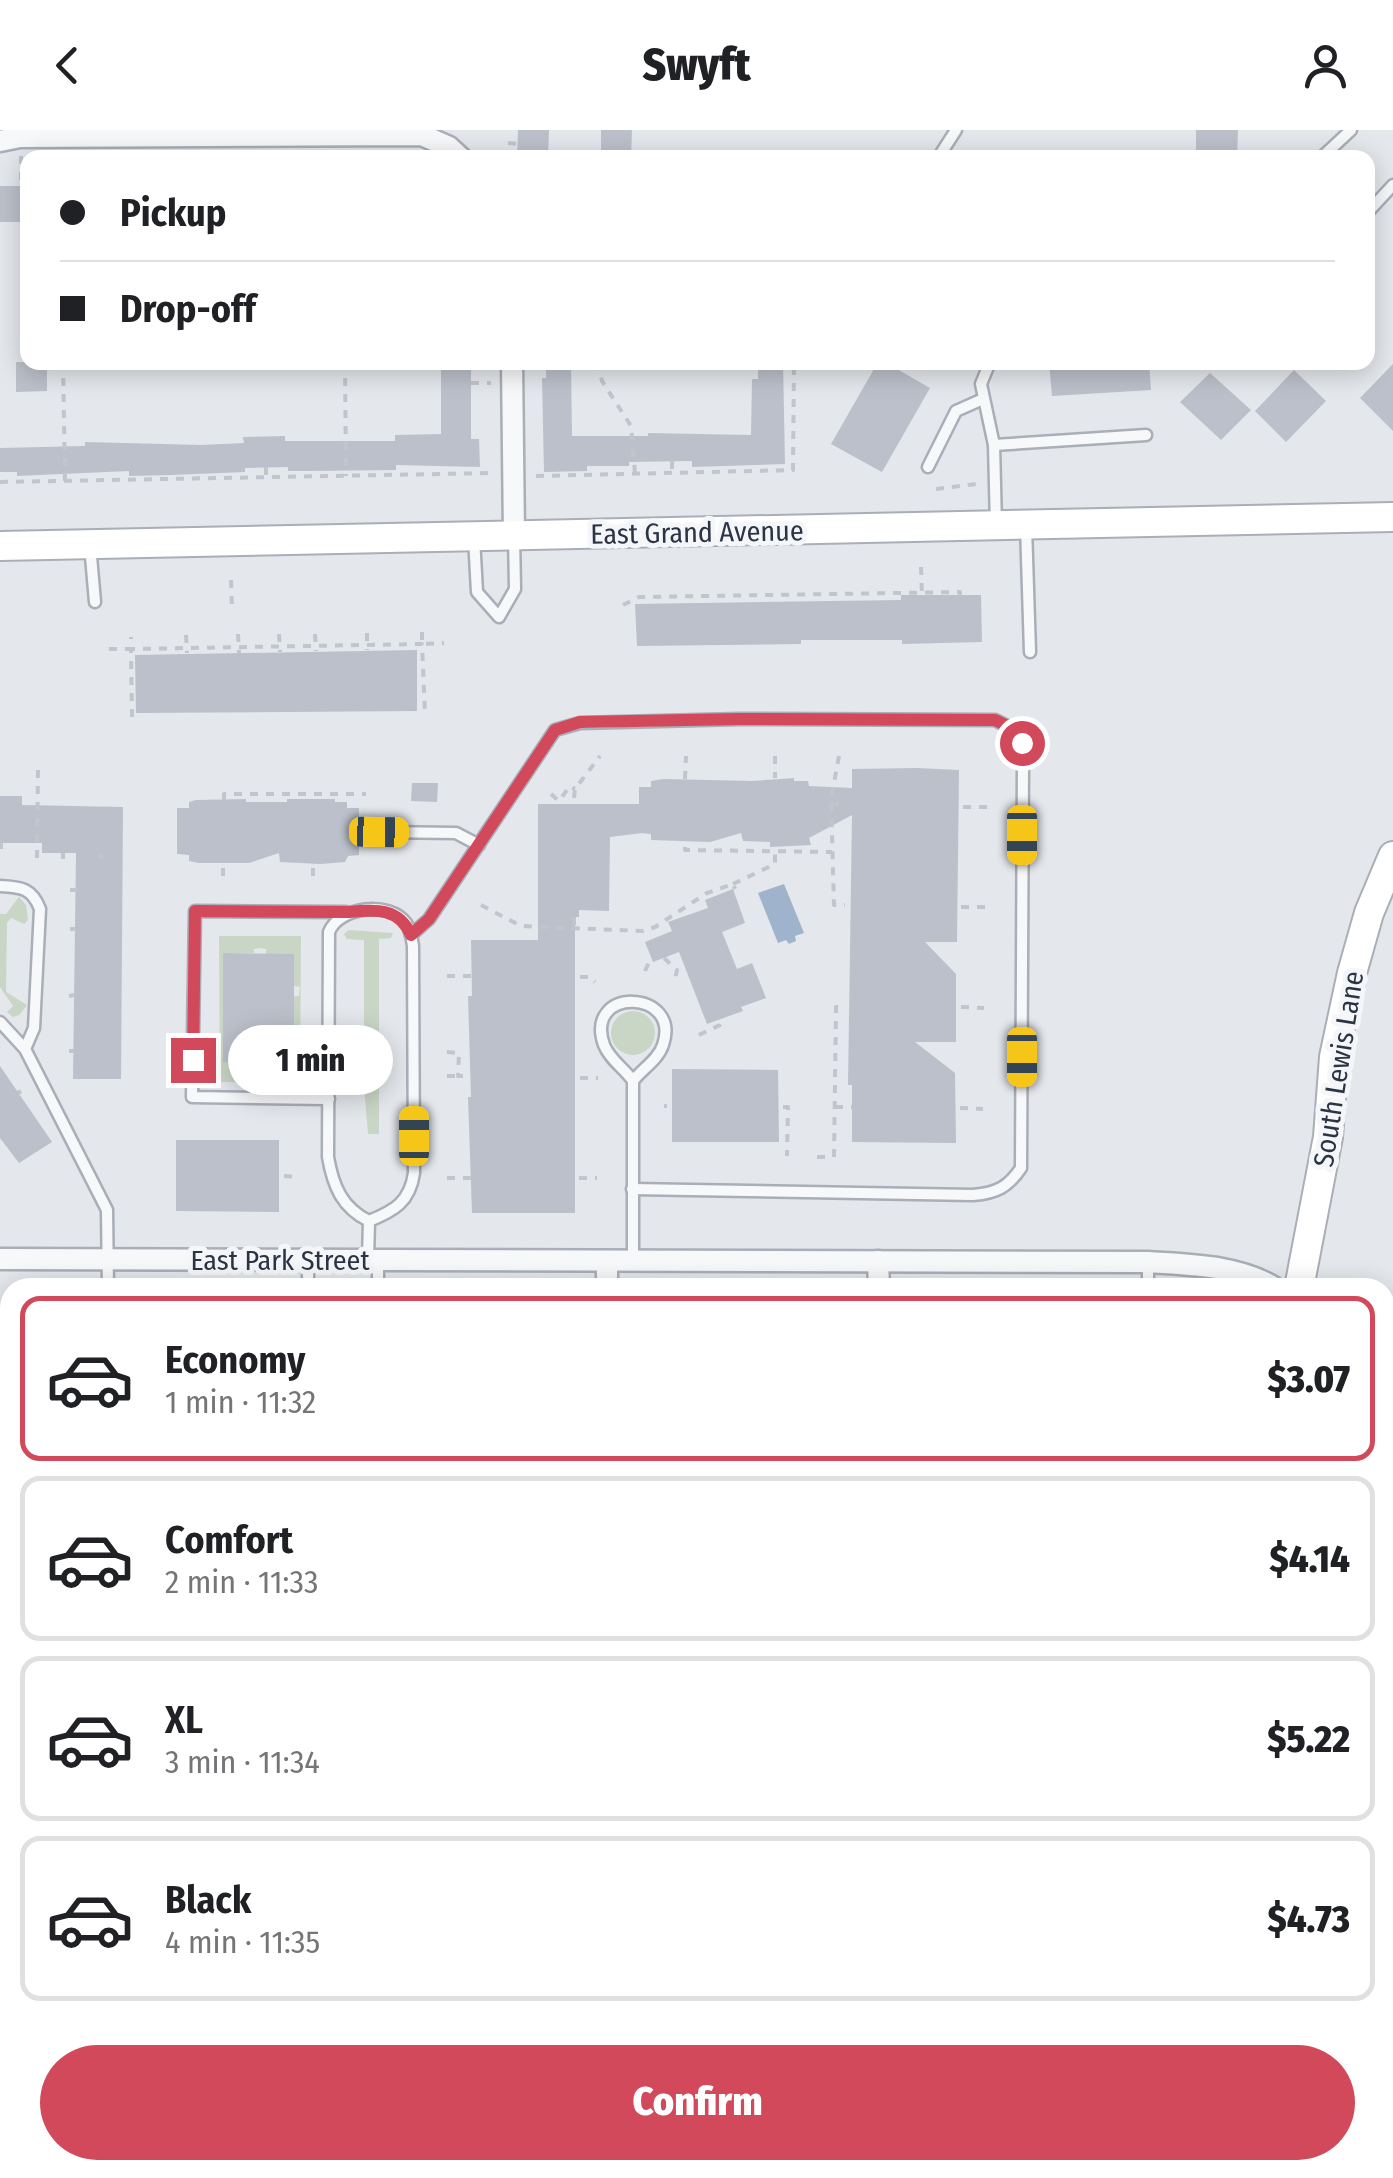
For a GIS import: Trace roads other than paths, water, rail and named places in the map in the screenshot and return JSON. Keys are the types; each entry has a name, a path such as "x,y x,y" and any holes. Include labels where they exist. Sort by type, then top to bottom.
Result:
{"street":[{"path":"0,141 20,136 422,136 451,150"},
{"path":"512,370 514,536"},
{"name":"East Grand Avenue","path":"0,546 1393,518"},
{"name":"South Lewis Lane","path":"1302,1278 1328,1137 1334,1057 1348,990 1369,913 1393,856"},
{"name":"East Park Street","path":"0,1259 1148,1262 1205,1266 1258,1278"},
{"path":"606,1278 607,1261"},
{"path":"878,1261 879,1278"}],"lane":[{"path":"1330,150 1351,130"},
{"path":"1375,204 1393,185"},
{"path":"987,370 981,384 994,445 996,526"},
{"path":"928,466 956,411 983,399"},
{"path":"994,445 1146,434"},
{"path":"1026,525 1030,652"},
{"path":"474,537 477,592 499,617 515,590 514,536"},
{"path":"90,544 94,602"},
{"path":"411,935 429,919 555,730 580,722 739,719 995,720 1018,731 1023,762 1021,1168 1010,1184 994,1193 973,1194 632,1189"},
{"path":"379,832 456,833 478,845"},
{"path":"0,886 22,887 35,896 40,910 34,1028 25,1049"},
{"path":"329,1099 192,1098 195,911 371,910 394,913 406,922 411,935 413,1182 404,1202 369,1221"},
{"path":"349,912 337,920 330,932 328,1158 331,1178 346,1205 369,1221 376,1278"},
{"path":"632,1261 633,1081 663,1046 665,1029 649,1004 636,1000 613,1006 604,1017 602,1033 610,1055 633,1081"},
{"path":"0,1022 25,1049 107,1210 108,1278"},
{"path":"308,1260 308,1278"},
{"path":"1148,1262 1148,1278"}],"water":[{"path":"784,884 804,933 789,944 786,940 778,943 758,893"}]}
